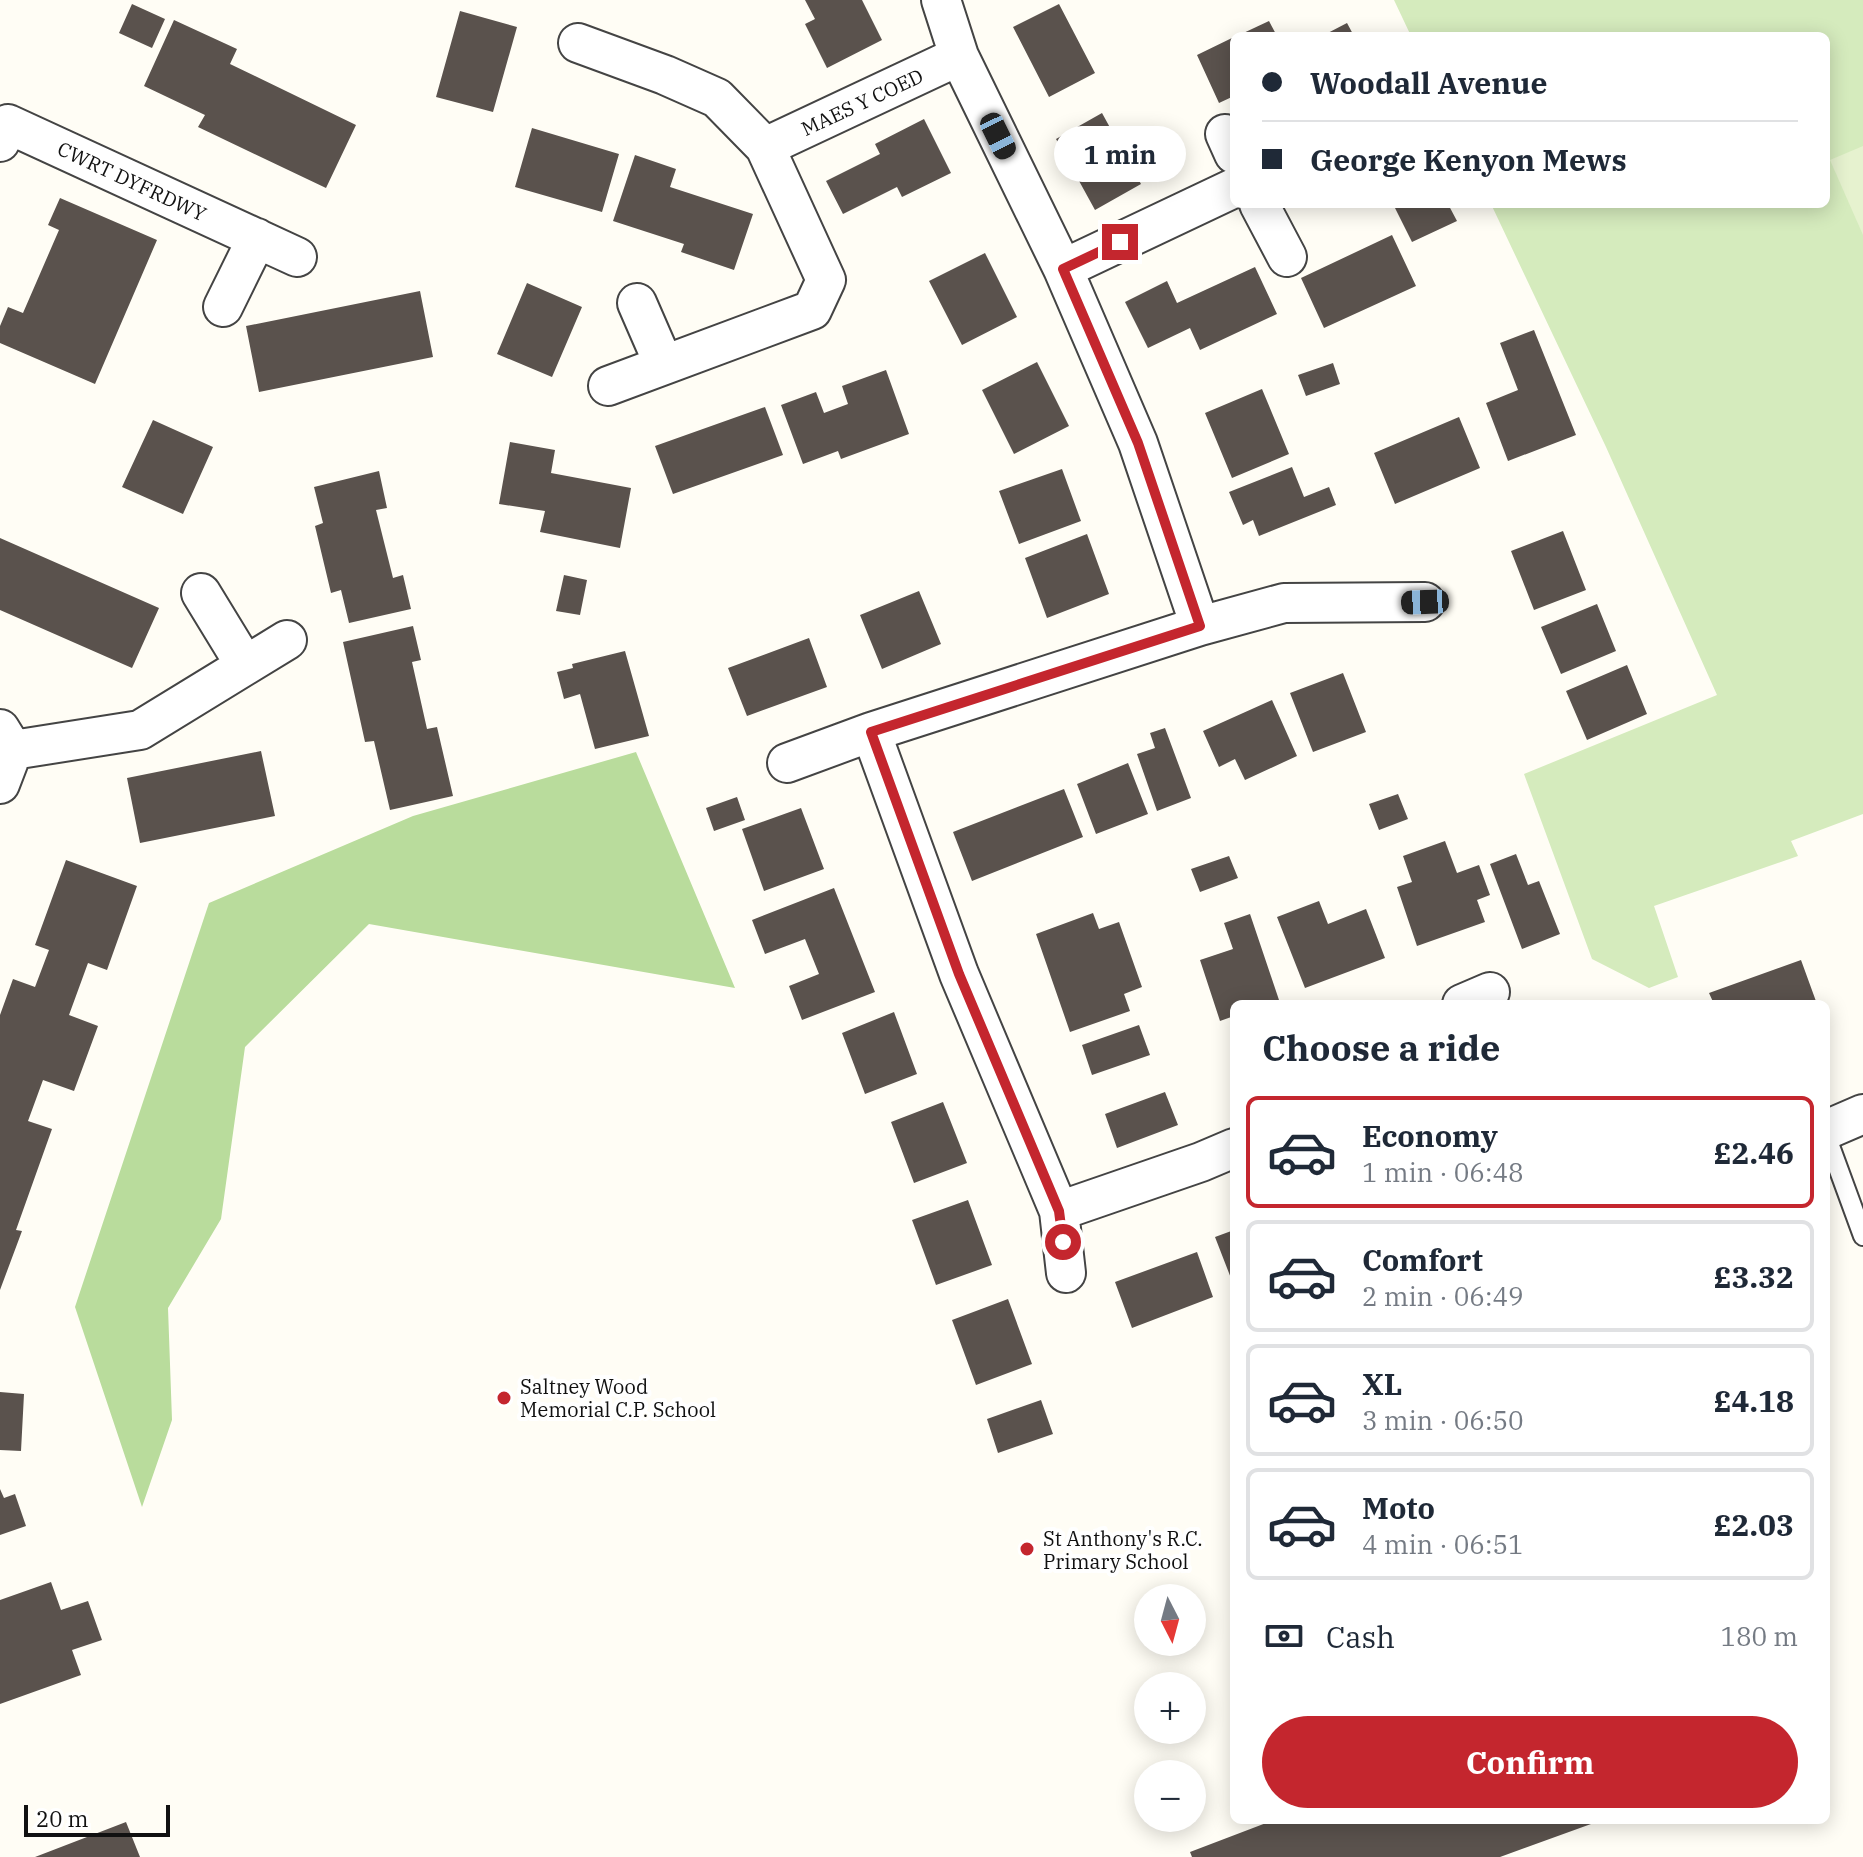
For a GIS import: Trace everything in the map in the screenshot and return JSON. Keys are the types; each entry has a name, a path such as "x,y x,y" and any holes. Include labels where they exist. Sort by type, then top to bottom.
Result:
{"street":[{"path":"941,0 959,56 1063,269 1138,443 1200,626"},
{"path":"578,43 717,98 765,147 826,280 812,310 608,386"},
{"name":"MAES Y COED","path":"765,147 959,56"},
{"name":"CWRT DYFRDWY","path":"4,133 297,257"},
{"path":"1063,269 1230,190"},
{"path":"1261,208 1287,257"},
{"path":"223,307 257,238"},
{"path":"637,303 664,365"},
{"path":"201,593 245,665"},
{"path":"787,763 871,732 1200,626 1284,603 1425,602"},
{"path":"4,754 140,730 287,640"},
{"path":"871,732 959,974 1059,1211 1066,1273"},
{"path":"1830,1131 1863,1114"},
{"path":"1059,1211 1230,1150"}],"lane":[{"path":"1830,1144 1863,1236"}],"green space":[{"path":"1394,0 1863,0 1863,814 1791,841 1798,856 1654,906 1678,977 1649,988 1592,959 1524,774 1717,695 1606,447 1493,208 1830,208 1830,32 1409,32"},
{"path":"1863,146 1863,235 1830,160"},
{"path":"636,752 735,988 369,924 245,1047 221,1219 168,1308 172,1420 142,1507 75,1307 209,903 413,816"}],"building":[{"path":"805,0 862,0 882,40 827,68 805,24 815,19"},
{"path":"132,4 165,19 152,48 119,33"},
{"path":"1059,4 1095,73 1049,97 1013,27"},
{"path":"460,11 517,27 493,112 436,97"},
{"path":"174,20 237,49 230,64 356,125 326,188 198,127 205,115 144,86"},
{"path":"1269,21 1275,32 1246,32"},
{"path":"1347,23 1352,32 1330,32"},
{"path":"1230,39 1230,98 1219,103 1197,55"},
{"path":"1102,113 1141,184 1095,210 1056,139"},
{"path":"924,119 951,173 902,197 897,187 843,214 826,181 880,154 875,144"},
{"path":"532,128 619,154 602,212 515,187"},
{"path":"635,155 676,169 670,187 753,214 734,270 681,252 684,244 613,221"},
{"path":"60,198 157,240 95,384 0,343 0,326 8,307 23,313 59,230 48,225"},
{"path":"1395,208 1450,208 1457,221 1412,242"},
{"path":"1392,235 1416,286 1324,328 1301,278"},
{"path":"985,253 1017,317 962,345 929,281"},
{"path":"1255,267 1277,314 1200,350 1190,328 1148,348 1125,302 1167,281 1177,303"},
{"path":"527,283 582,307 552,377 497,354"},
{"path":"420,291 433,357 259,392 246,326"},
{"path":"1534,330 1576,435 1508,461 1486,403 1518,390 1500,343"},
{"path":"1037,362 1069,426 1014,454 982,390"},
{"path":"1333,363 1340,384 1306,396 1298,375"},
{"path":"886,370 909,434 841,459 838,451 803,464 781,405 816,392 824,413 848,404 842,386"},
{"path":"1262,389 1289,454 1232,478 1205,413"},
{"path":"765,407 783,455 673,494 655,446"},
{"path":"1459,417 1480,468 1395,504 1374,453"},
{"path":"153,420 213,447 183,514 122,487"},
{"path":"510,442 555,450 551,473 631,488 620,548 540,532 545,511 499,504"},
{"path":"1292,467 1304,497 1329,487 1336,505 1259,536 1253,520 1243,525 1229,492"},
{"path":"1062,469 1081,521 1019,544 999,491"},
{"path":"379,471 387,508 376,510 393,578 403,575 411,609 349,623 341,590 331,593 315,526 323,523 314,487"},
{"path":"1563,531 1586,590 1534,610 1511,551"},
{"path":"1087,534 1109,594 1047,618 1025,558"},
{"path":"0,538 159,608 132,668 0,610"},
{"path":"564,575 587,580 580,615 556,611"},
{"path":"919,591 941,644 882,669 860,615"},
{"path":"1597,604 1616,651 1561,674 1541,627"},
{"path":"413,626 421,660 412,662 427,729 437,727 453,796 390,810 374,741 365,742 343,642"},
{"path":"809,638 827,687 747,716 728,668"},
{"path":"625,651 649,736 595,749 580,694 564,699 557,672 573,668 572,664"},
{"path":"1627,665 1647,714 1587,740 1566,691"},
{"path":"1343,673 1366,732 1313,752 1290,693"},
{"path":"1272,700 1297,756 1245,780 1235,759 1219,767 1203,731"},
{"path":"1165,728 1191,798 1157,811 1137,754 1155,748 1150,733"},
{"path":"261,751 275,816 140,843 127,778"},
{"path":"1128,763 1148,814 1096,834 1077,784"},
{"path":"1064,789 1083,837 972,881 953,832"},
{"path":"1398,794 1408,819 1379,830 1369,804"},
{"path":"737,797 745,820 714,831 706,808"},
{"path":"801,808 824,869 764,891 742,829"},
{"path":"1445,841 1457,873 1479,865 1490,895 1477,900 1485,922 1417,946 1397,887 1412,882 1403,856"},
{"path":"1516,854 1528,885 1539,881 1560,934 1522,949 1490,864"},
{"path":"1229,856 1238,878 1200,892 1191,869"},
{"path":"66,860 137,886 107,970 88,963 69,1015 98,1026 74,1091 43,1080 28,1121 52,1129 16,1230 22,1231 0,1290 0,1015 13,979 35,987 49,950 35,945"},
{"path":"834,888 875,992 802,1020 789,986 819,974 805,939 765,954 752,920"},
{"path":"1319,901 1328,924 1366,909 1385,958 1305,988 1277,917"},
{"path":"1093,913 1099,929 1119,922 1142,987 1124,994 1130,1011 1070,1032 1036,934"},
{"path":"1250,914 1279,1000 1230,1000 1230,1017 1220,1021 1200,960 1233,949 1224,923"},
{"path":"1801,960 1816,1000 1712,1000 1709,993"},
{"path":"894,1012 917,1074 865,1094 842,1033"},
{"path":"1139,1025 1150,1055 1092,1075 1082,1045"},
{"path":"1165,1092 1178,1125 1117,1148 1105,1114"},
{"path":"943,1102 967,1163 914,1183 891,1122"},
{"path":"968,1200 992,1265 936,1285 912,1220"},
{"path":"1230,1231 1230,1276 1215,1237"},
{"path":"1197,1252 1213,1297 1132,1328 1115,1282"},
{"path":"1008,1299 1032,1364 976,1385 952,1320"},
{"path":"0,1392 24,1394 21,1451 0,1450"},
{"path":"1041,1400 1053,1434 998,1453 987,1419"},
{"path":"0,1489 4,1498 15,1494 26,1526 0,1535"},
{"path":"51,1582 61,1610 88,1601 102,1640 72,1650 81,1675 0,1704 0,1600"},
{"path":"126,1822 140,1857 35,1857"},
{"path":"1264,1824 1591,1824 1500,1857 1192,1857 1190,1852"}],"place":[{"name":"Saltney Wood Memorial C.P. School","path":"504,1398"},
{"name":"St Anthony's R.C. Primary School","path":"1027,1549"}],"route":[{"path":"1063,1242 1059,1211 959,974 871,732 1200,626 1138,443 1063,269 1120,242"}]}
